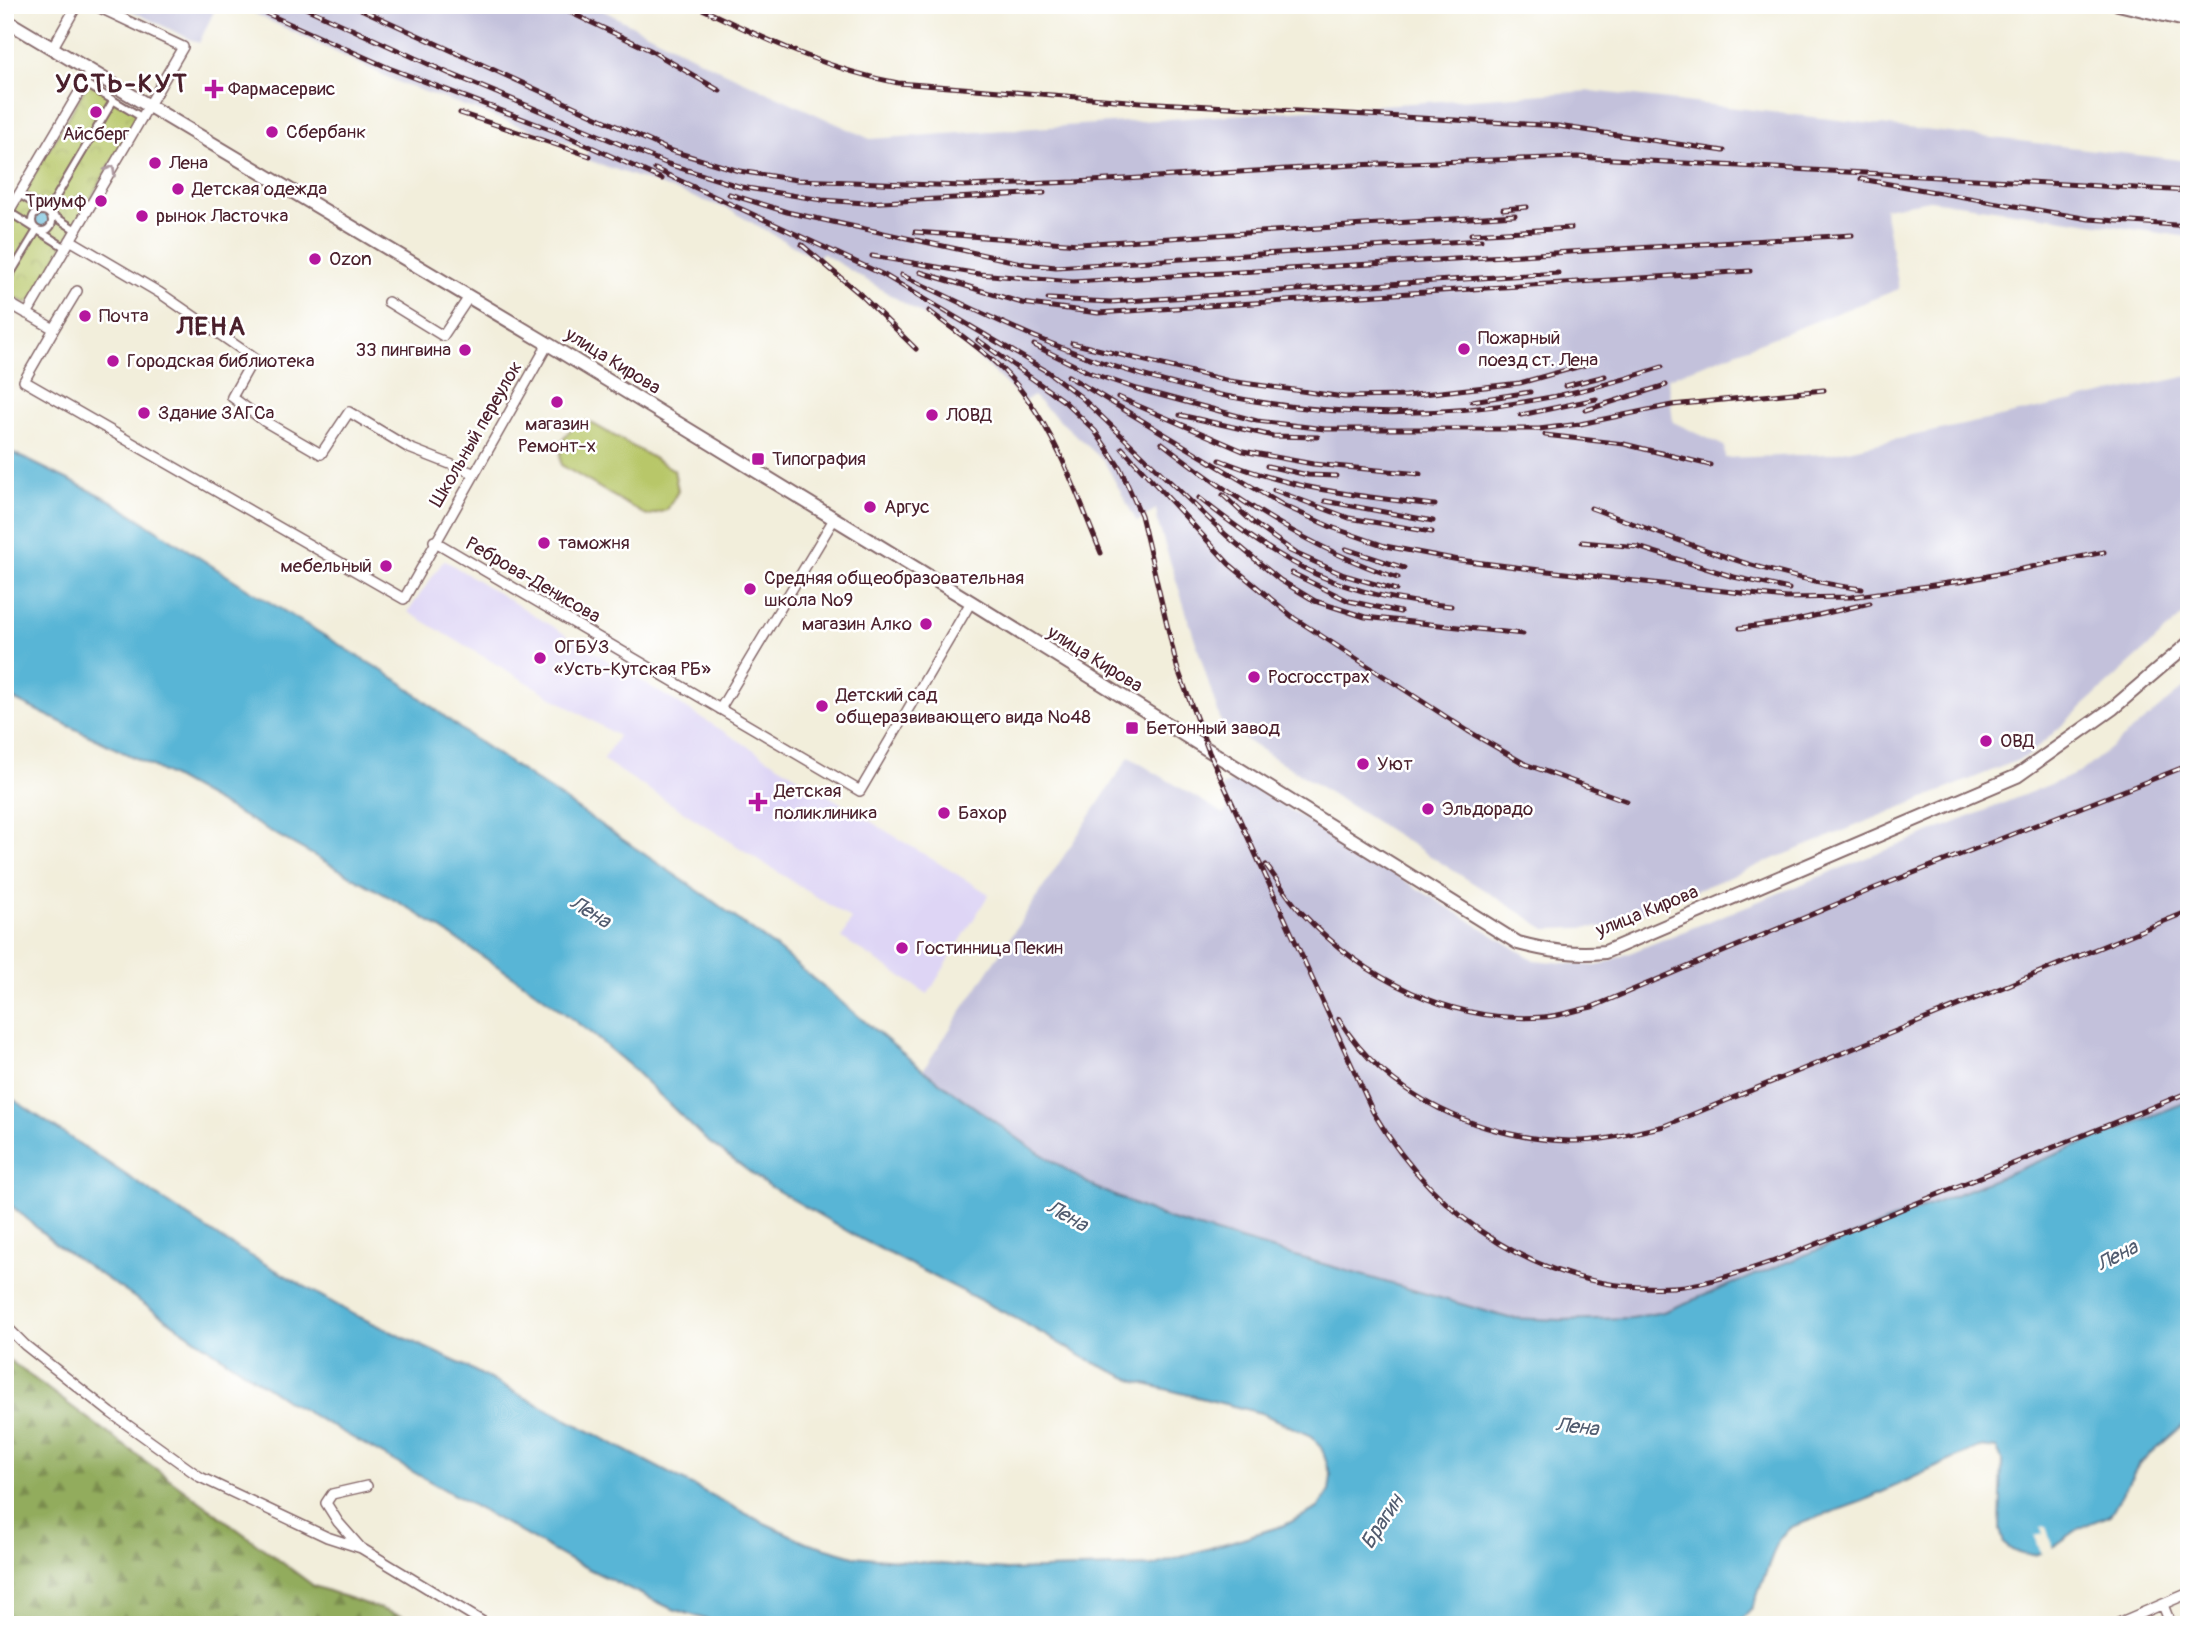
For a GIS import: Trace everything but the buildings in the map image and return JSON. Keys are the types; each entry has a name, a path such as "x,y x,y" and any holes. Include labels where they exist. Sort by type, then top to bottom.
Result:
{"main road":[{"name":"улица Кирова","path":"5,20 52,49 87,78 548,344 971,602 1472,917 1518,943 1547,951 1580,954 1615,947 2017,776 2113,708 2189,643"}],"street":[{"path":"52,49 77,5"},
{"path":"27,314 183,47 94,5"},
{"path":"2118,5 2189,22"},
{"path":"146,112 113,101 87,78 8,209 37,230 160,293 254,358 232,397 264,421 321,454 349,412 409,448 473,473"},
{"path":"47,212 113,101"},
{"path":"19,194 76,230"},
{"path":"41,210 47,212 53,219 51,227 44,231 37,230 32,224 34,215 41,210"},
{"path":"5,283 37,230"},
{"path":"77,291 24,381 404,599 434,541"},
{"path":"388,302 443,336 469,297"},
{"path":"5,301 54,329"},
{"name":"Школьный переулок","path":"434,541 548,344"},
{"path":"720,709 834,519"},
{"name":"Реброва-Денисова","path":"434,541 860,792 971,602"},
{"path":"5,1325 25,1345 111,1413 200,1477 327,1537 361,1548 488,1625"},
{"path":"361,1548 326,1503 332,1494 367,1486"},
{"path":"2114,1625 2189,1593"},
{"path":"2163,1605 2171,1625"}],"shaded area":[{"path":"119,5 217,5 199,43"},
{"path":"237,5 592,5 722,71 870,139 1591,91 2189,161 2189,237 1930,200 1884,208 1899,289 1668,378 1673,422 1724,446 1725,458 1829,454 2189,376 2189,610 2028,756 1606,927 1546,929 1222,725 1158,523 1156,509 1137,522 1104,461 1033,396 1024,401 948,330 822,253 816,259 728,209 585,159 588,150 400,83"},
{"path":"444,560 989,894 928,994 842,938 851,919 603,760 618,736 408,612"},
{"path":"2189,684 2189,1101 1663,1312 1631,1318 1509,1318 1168,1219 1096,1188 1027,1145 923,1070 1129,757 1224,814 1227,809 1222,787 1239,779 1534,960 1597,966 2081,772"}],"green space":[{"path":"90,80 141,111 33,299 26,303 5,294 5,224"},
{"path":"588,421 674,470 678,491 667,510 647,516 561,465 562,442 565,437 574,428"},
{"path":"5,1357 314,1586 427,1625 5,1625"}],"water":[{"path":"43,213 49,215 49,227 43,229 37,227 35,221 37,215"},
{"name":"Лена","path":"5,449 110,500 248,589 399,681 467,734 706,896 775,947 923,1070 1027,1145 1096,1188 1168,1219 1509,1318 1631,1318 1663,1312 2189,1101 2189,1420 2139,1464 2110,1515 2084,1526 2053,1547 2034,1555 2025,1555 2004,1544 2000,1529 2002,1460 1997,1449 1979,1447 1863,1501 1791,1527 1779,1538 1752,1609 1736,1625 724,1625 670,1608 568,1559 289,1402 58,1246 5,1200 5,1094 223,1240 353,1314 465,1366 762,1522 806,1542 854,1556 1007,1570 1152,1566 1285,1525 1318,1508 1329,1491 1331,1475 1321,1447 1311,1436 1261,1413 1137,1382 1092,1362 1015,1318 861,1239 766,1184 706,1140 629,1065 592,1034 534,990 409,908 156,768 5,695"}],"pier":[{"path":"2046,1526 2053,1549 2041,1554 2035,1536 2043,1534 2041,1527"}],"railway":[{"path":"299,5 459,78"},
{"path":"352,5 669,150 739,171 797,180 963,186 1353,165 1577,157 2189,191"},
{"path":"554,5 650,50 720,91"},
{"path":"694,5 819,61 898,83 1141,102 1558,126 1724,151"},
{"path":"252,7 389,68 560,133 662,179"},
{"path":"451,74 668,164 741,187 822,200 865,203 1044,193"},
{"path":"460,113 590,156"},
{"path":"655,169 884,275 1048,372 1081,397 1226,535 1280,580 1315,601 1365,617 1523,634"},
{"path":"1861,179 2089,219 2189,226"},
{"path":"729,194 787,212 1026,264 1056,267 1481,240"},
{"path":"1503,209 1527,207"},
{"path":"915,232 1079,244 1515,215"},
{"path":"1471,234 1571,228"},
{"path":"872,256 979,274 1073,282 1852,235"},
{"path":"802,245 861,295 916,349"},
{"path":"920,272 1022,303 1098,313 1750,271"},
{"path":"1048,299 1111,302 1558,273"},
{"path":"901,275 1031,335 1126,370 1202,391 1278,405 1354,412 1431,412 1507,405 1585,390 1662,367"},
{"path":"929,311 993,361 1026,397 1059,453 1101,553"},
{"path":"978,340 1065,402 1095,431 1120,468 1141,515 1177,667 1209,752 1373,1112 1399,1151 1429,1186 1463,1217 1499,1243 1539,1263 1581,1278 1626,1286 1674,1287 1699,1284 1772,1262 2189,1092"},
{"path":"1072,343 1229,381 1344,397 1406,396 1520,383 1588,364"},
{"path":"1034,345 1088,372 1137,389 1257,421 1325,429 1539,429 1580,424 1672,405 1824,390"},
{"path":"1068,376 1284,506"},
{"path":"1565,386 1605,376"},
{"path":"1586,410 1666,385"},
{"path":"1472,401 1530,392"},
{"path":"1118,397 1243,451 1313,464 1420,474"},
{"path":"1521,415 1596,399"},
{"path":"1180,415 1273,436 1318,437"},
{"path":"1545,435 1624,444 1710,465"},
{"path":"1162,443 1274,521 1335,553 1398,578"},
{"path":"1122,448 1229,564 1294,618 1468,731 1525,764 1627,801"},
{"path":"1220,460 1300,485 1352,495 1435,505"},
{"path":"1267,466 1308,475 1336,476"},
{"path":"1274,490 1349,518 1432,532"},
{"path":"1223,495 1252,522 1297,554"},
{"path":"1199,498 1260,543 1316,574 1377,595 1451,606"},
{"path":"1325,501 1433,521"},
{"path":"1276,502 1331,527 1385,546 1459,560 1786,598 1851,597 1968,580"},
{"path":"1591,508 1758,567 1827,584 1862,589"},
{"path":"1582,542 1638,547 1734,577 1789,589"},
{"path":"1346,549 1404,568"},
{"path":"1288,550 1344,575 1396,590"},
{"path":"1959,582 2104,552"},
{"path":"1292,573 1349,601 1400,612"},
{"path":"1740,628 1788,622 1870,603"},
{"path":"1266,865 1296,907 1352,958 1381,977 1443,1005 1476,1013 1509,1017 1550,1016 1592,1007 1875,888 2189,765"},
{"path":"1339,1019 1359,1047 1383,1071 1439,1108 1503,1132 1570,1141 1594,1140 1664,1126 2189,911"}],"place":[{"name":"Фармасервис","path":"214,89"},
{"name":"Айсберг","path":"96,112"},
{"name":"Сбербанк","path":"272,132"},
{"name":"Лена","path":"155,163"},
{"name":"Детская одежда","path":"178,189"},
{"name":"Триумф","path":"101,201"},
{"name":"рынок Ласточка","path":"142,216"},
{"name":"Ozon","path":"315,259"},
{"name":"Почта","path":"85,316"},
{"name":"Пожарный поезд ст. Лена","path":"1464,349"},
{"name":"33 пингвина","path":"465,350"},
{"name":"Городская библиотека","path":"113,361"},
{"name":"магазин Ремонт-х","path":"557,402"},
{"name":"Здание ЗАГСа","path":"144,413"},
{"name":"ЛОВД","path":"932,415"},
{"name":"Типография","path":"758,459"},
{"name":"Аргус","path":"870,507"},
{"name":"таможня","path":"544,543"},
{"name":"мебельный","path":"386,566"},
{"name":"Средняя общеобразовательная школа №9","path":"750,589"},
{"name":"магазин Алко","path":"926,624"},
{"name":"ОГБУЗ «Усть-Кутская РБ»","path":"540,658"},
{"name":"Росгосстрах","path":"1254,677"},
{"name":"Детский сад общеразвивающего вида №48","path":"822,706"},
{"name":"Бетонный завод","path":"1132,728"},
{"name":"ОВД","path":"1986,741"},
{"name":"Уют","path":"1363,764"},
{"name":"Детская поликлиника","path":"758,802"},
{"name":"Эльдорадо","path":"1428,809"},
{"name":"Бахор","path":"944,813"},
{"name":"Гостинница Пекин","path":"902,948"}],"district":[{"name":"УСТЬ-КУТ","path":"122,84"},
{"name":"ЛЕНА","path":"212,327"}],"water label":[{"name":"Брагин","path":"1382,1522"}]}
